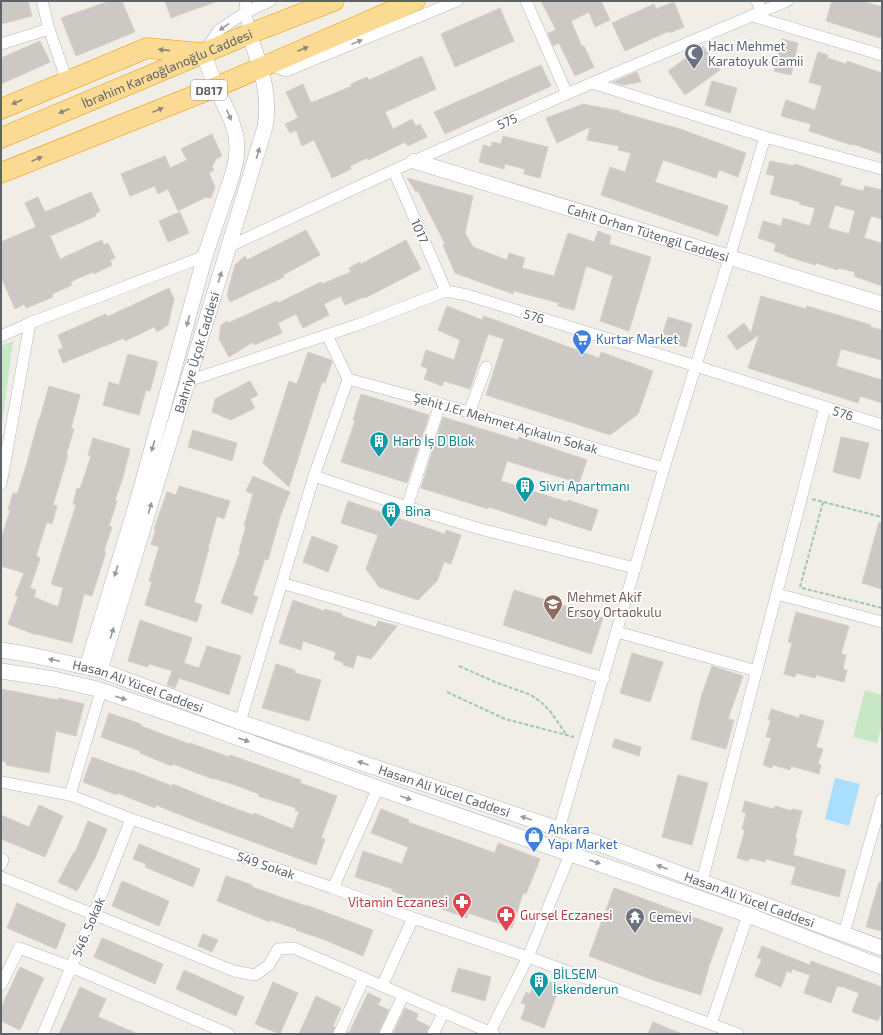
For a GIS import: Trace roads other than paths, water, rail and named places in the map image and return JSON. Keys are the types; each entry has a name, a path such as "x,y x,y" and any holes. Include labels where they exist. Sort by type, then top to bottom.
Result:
{"highway":[{"name":"İbrahim Karaoğlanoğlu Caddesi","path":"1,138 249,34 334,1"},
{"name":"D817","path":"1,173 216,87 415,1"},
{"path":"1,109 147,48 203,54"}],"street":[{"path":"42,1 49,29 68,81"},
{"path":"245,1 249,34"},
{"path":"203,54 210,41 219,30 246,12 270,1"},
{"path":"265,66 286,71 456,1"},
{"path":"526,1 567,94"},
{"path":"757,1 757,14 882,55"},
{"name":"575","path":"230,246 414,161 592,83 787,1"},
{"path":"1,44 49,29"},
{"name":"Bahriye Üçok Caddesi","path":"94,668 188,381 265,127 268,114 265,66 249,34"},
{"name":"Bahriye Üçok Caddesi","path":"94,668 205,256 236,160 236,136 231,119 203,54"},
{"path":"592,83 765,137 882,169"},
{"path":"559,829 664,468 765,137"},
{"name":"Cahit Orhan Tütengil Caddesi","path":"414,161 729,259 882,304"},
{"name":"1017","path":"394,171 446,291"},
{"path":"1,336 30,323 205,256"},
{"path":"188,381 357,325 446,291"},
{"name":"576","path":"446,291 467,295 882,425"},
{"path":"1,484 30,323"},
{"path":"240,722 314,476 348,379 327,335"},
{"path":"469,412 486,367"},
{"name":"Şehit J.Er Mehmet Açıkalın Sokak","path":"348,379 664,468"},
{"path":"407,507 440,404"},
{"path":"702,881 780,583 824,407"},
{"path":"314,476 407,507 484,530 635,568"},
{"path":"282,583 416,624 604,678"},
{"path":"777,594 882,622"},
{"path":"617,632 757,671"},
{"name":"Hasan Ali Yücel Caddesi","path":"1,650 94,668 240,722 559,829 882,948"},
{"path":"1,671 54,679 101,691 188,720 378,788 748,915 882,967"},
{"path":"70,795 101,691"},
{"name":"549 Sokak","path":"1,782 70,795 131,819 333,888 738,1034"},
{"path":"333,888 378,788"},
{"path":"844,934 882,799"},
{"name":"546. Sokak","path":"43,1034 94,914 131,819"},
{"path":"1,877 234,970 255,975 269,965 278,949 294,948 491,1033 528,958 570,854"},
{"path":"1,859 3,860 1,866"},
{"path":"711,1024 748,915"},
{"path":"382,986 413,918"},
{"path":"1,985 20,948 71,967 229,1034"},
{"path":"340,1034 364,978"},
{"path":"385,1034 403,996"},
{"path":"433,1034 444,1012"}],"water":[{"path":"835,778 860,784 849,826 825,819"}],"place":[{"name":"Hacı Mehmet Karatoyuk Camii","path":"694,70"},
{"name":"Kurtar Market","path":"582,356"},
{"name":"Harb İş D Blok","path":"379,458"},
{"name":"Sivri Apartmanı","path":"525,503"},
{"name":"Bina","path":"391,528"},
{"name":"Mehmet Akif Ersoy Ortaokulu","path":"553,621"},
{"name":"Ankara Yapı Market","path":"534,853"},
{"name":"Vitamin Eczanesi","path":"462,919"},
{"name":"Gursel Eczanesi","path":"506,932"},
{"name":"Cemevi","path":"635,934"},
{"name":"BİLSEM İskenderun","path":"539,998"}]}
